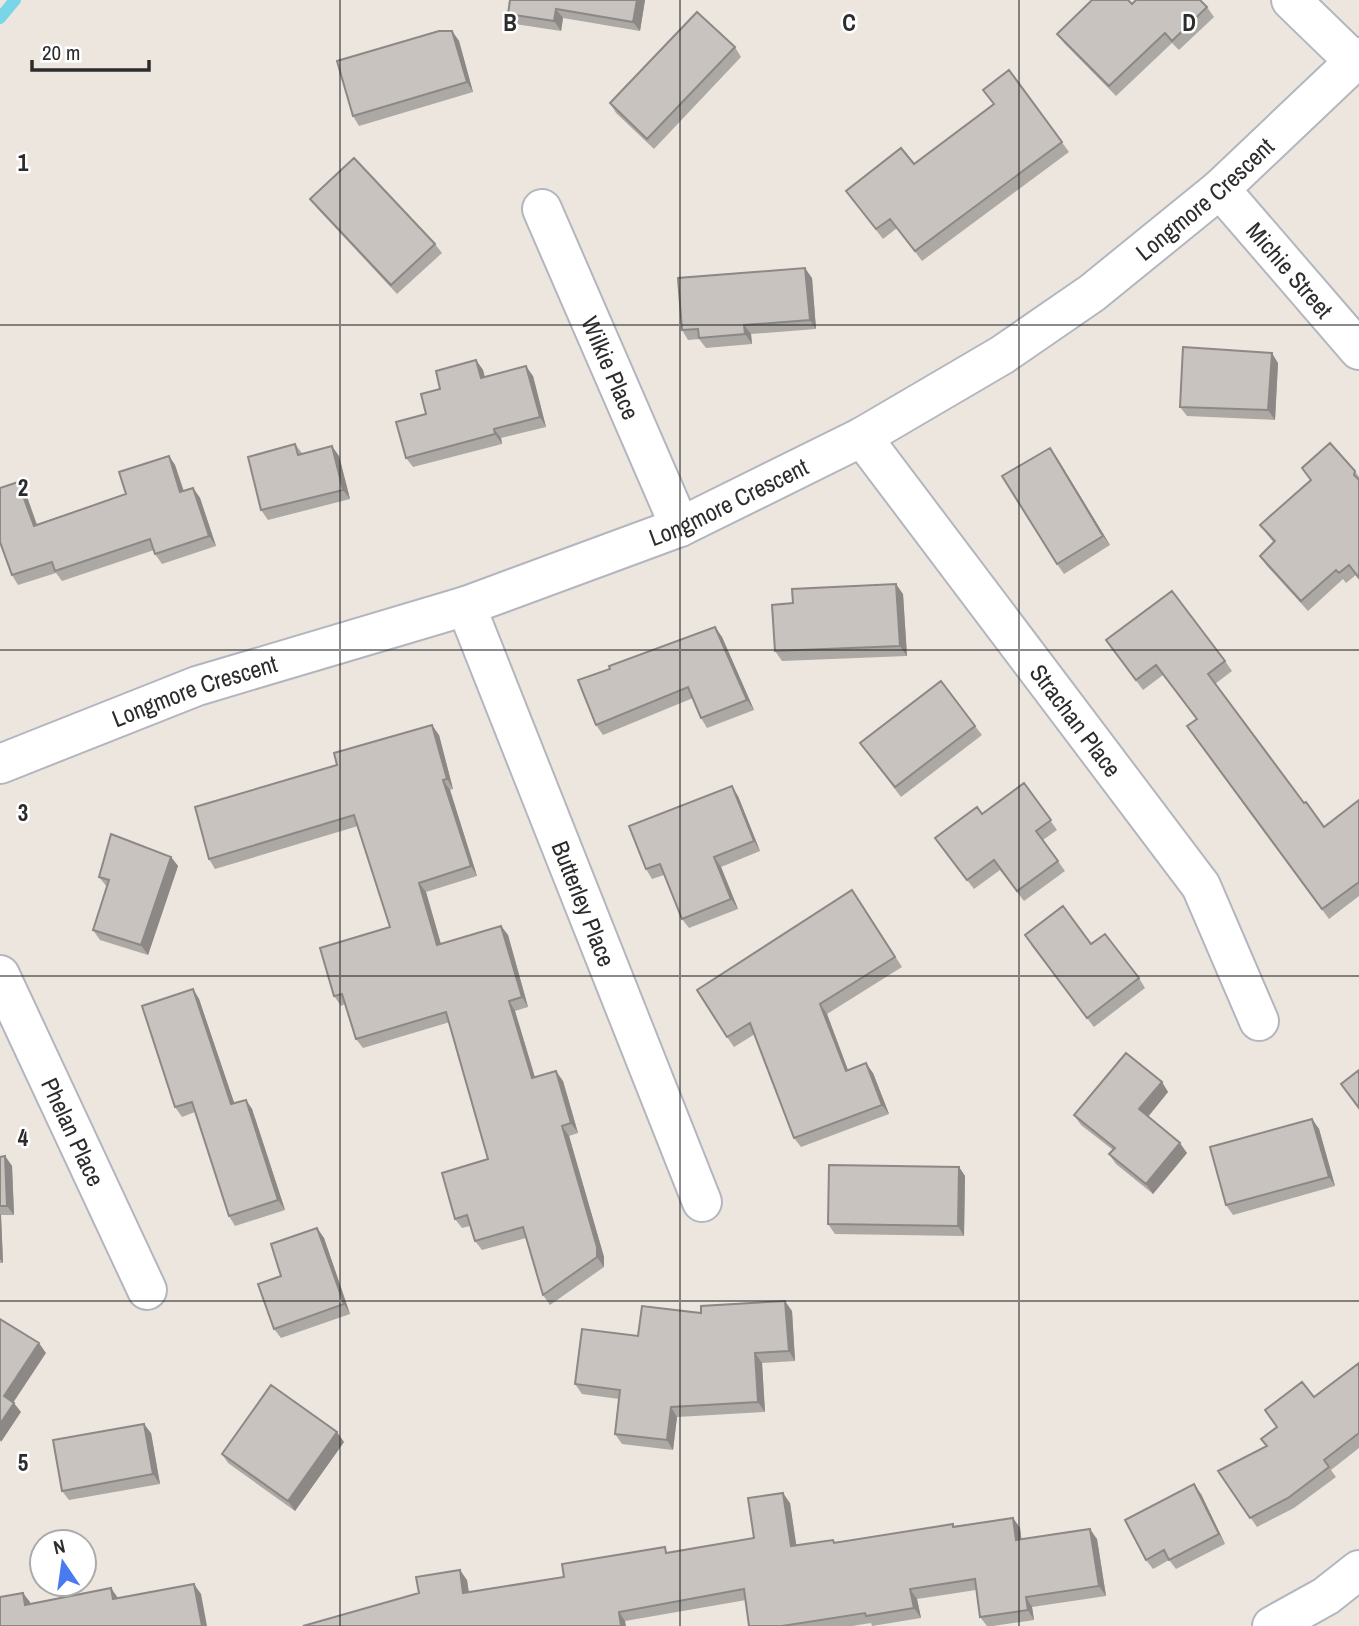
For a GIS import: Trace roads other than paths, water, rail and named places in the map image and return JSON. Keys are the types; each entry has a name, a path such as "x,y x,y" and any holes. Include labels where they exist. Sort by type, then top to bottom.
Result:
{"street":[{"path":"1291,0 1357,59"},
{"name":"Longmore Crescent","path":"0,764 197,686 466,606 680,527 862,437 1002,355 1092,293 1220,189 1357,59"},
{"name":"Michie Street","path":"1220,189 1359,350"},
{"name":"Wilkie Place","path":"542,209 680,527"},
{"name":"Strachan Place","path":"862,437 1201,886 1259,1021"},
{"name":"Butterley Place","path":"466,606 702,1202"},
{"name":"Phelan Place","path":"0,975 146,1290"},
{"path":"1272,1626 1326,1596 1359,1570"}],"waterway":[{"path":"0,18 15,0"}]}
